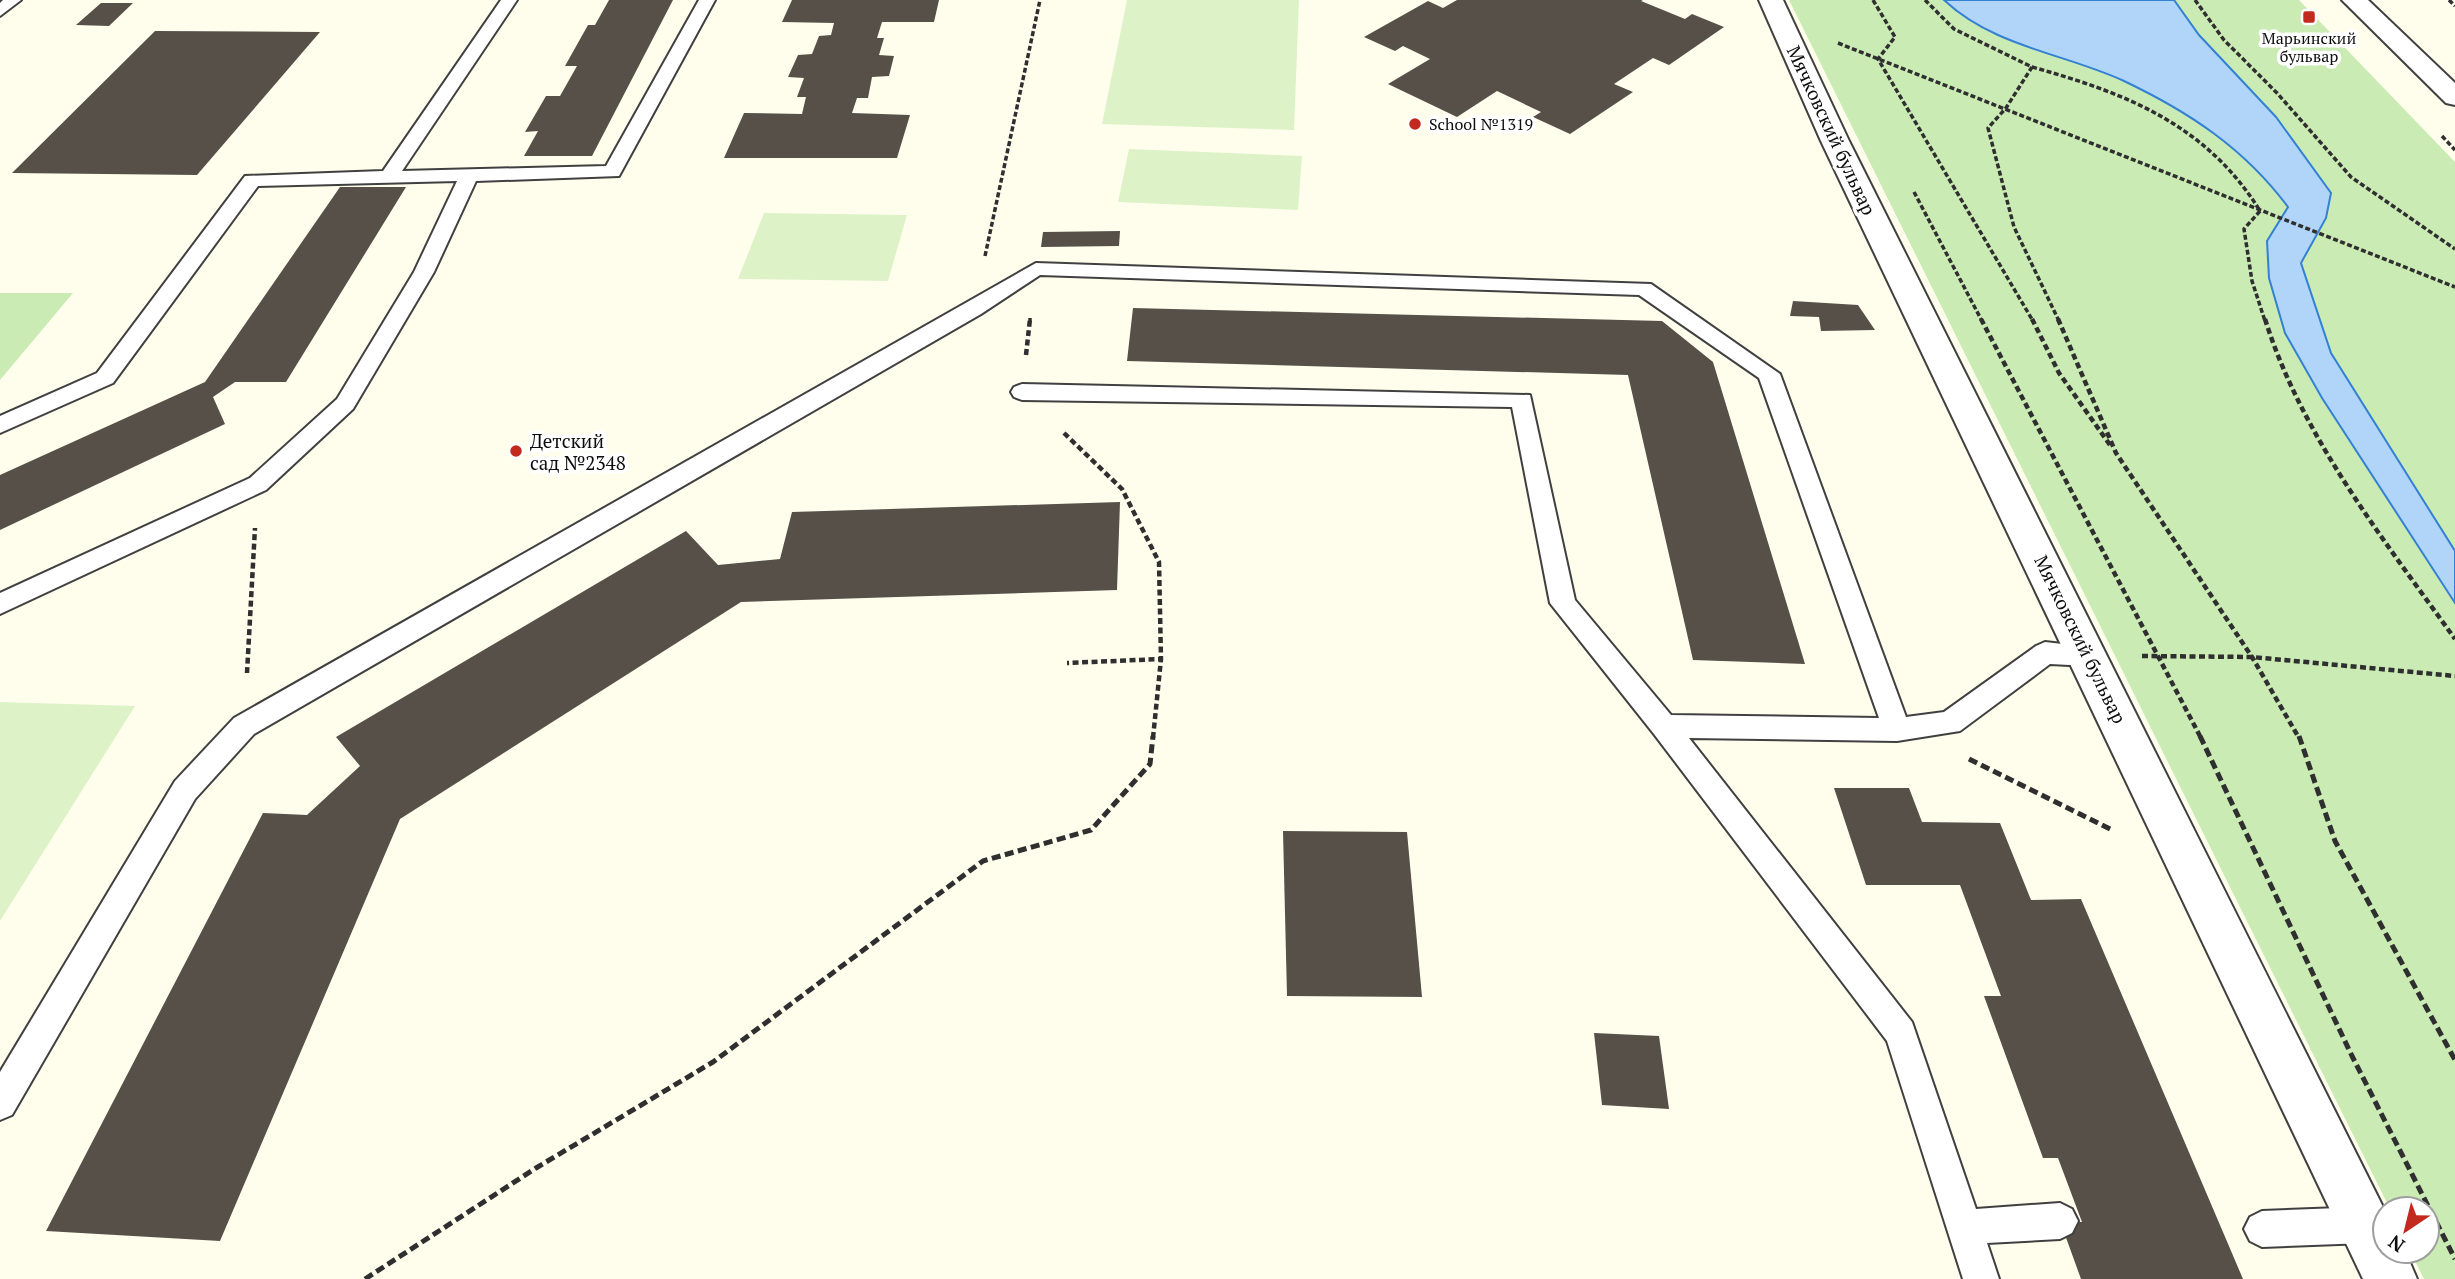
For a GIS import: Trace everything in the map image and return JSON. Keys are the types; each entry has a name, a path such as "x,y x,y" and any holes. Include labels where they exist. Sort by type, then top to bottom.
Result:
{"street":[{"name":"Мячковский бульвар","path":"1771,0 1835,141 2089,656 2391,1279"},
{"path":"2354,0 2455,97"}],"lane":[{"path":"0,11 13,0"},
{"path":"390,176 509,0"},
{"path":"0,425 105,378 252,180 612,172 707,0"},
{"path":"0,604 258,484 345,404 424,272 469,175"},
{"path":"0,1103 185,790 244,726 974,309 1036,269 1644,289 1769,374 1897,730"},
{"path":"1022,392 1522,400 1563,603 1664,726 1901,1033 1981,1279"},
{"path":"1664,726 1897,730 1950,723 2045,653 2089,656"},
{"path":"1966,1227 2060,1221"},
{"path":"2262,1230 2366,1225"}],"path":[{"path":"974,309 1040,0"},
{"path":"1873,0 1895,37 1878,59"},
{"path":"1925,0 1954,29 2032,67 2111,92 2165,118 2204,145 2249,187 2260,211"},
{"path":"2195,0 2224,40 2277,93 2351,177 2455,249"},
{"path":"2449,0 2455,6"},
{"path":"1841,54 1836,42 2455,287"},
{"path":"1878,59 2026,307 2059,373 2123,463 2252,657 2298,734 2335,841 2455,1060"},
{"path":"2032,67 2006,108 1988,128 2014,227 2123,463"},
{"path":"1909,184 2193,724 2438,1233 2454,1256"},
{"path":"2260,211 2244,229 2246,262 2269,336 2367,515 2455,639"},
{"path":"365,1279 536,1168 713,1062 983,861 1091,830 1150,764 1161,659 1159,562 1122,489 1022,392 1036,269"},
{"path":"244,726 258,484"},
{"path":"2089,656 2252,657 2455,676"},
{"path":"1067,663 1161,659"},
{"path":"1959,754 2117,832"}],"green space":[{"path":"1127,0 1299,0 1294,130 1102,124"},
{"path":"1789,0 2299,0 2455,162 2455,1279 2424,1279 2417,1265 2441,1265 2441,1195 2383,1195"},
{"path":"1129,149 1302,156 1298,210 1118,202"},
{"path":"764,213 907,215 888,281 738,279"},
{"path":"0,293 73,293 0,380"},
{"path":"0,702 135,706 0,921"}],"water":[{"path":"1944,0 2174,0 2199,35 2276,117 2331,193 2326,218 2301,263 2331,353 2455,551 2455,603 2322,398 2285,333 2269,278 2267,241 2288,207 2271,186 2234,149 2171,105 2101,71 2030,48 1985,29"}],"building":[{"path":"609,0 673,0 592,156 524,156 538,131 525,132 546,96 560,96 577,66 565,66 588,25 595,25"},
{"path":"792,0 939,0 934,22 882,22 877,38 884,38 879,55 894,56 889,76 872,77 868,98 857,98 852,113 910,115 897,158 724,158 744,113 802,114 806,97 797,97 804,78 788,77 798,55 812,54 819,36 831,35 834,23 782,22"},
{"path":"1457,0 1643,0 1641,1 1685,19 1692,14 1724,27 1669,65 1653,58 1614,84 1633,92 1570,134 1533,117 1541,112 1497,91 1457,117 1388,84 1430,59 1403,46 1395,51 1364,37 1428,1 1443,8"},
{"path":"101,3 133,3 109,26 76,25"},
{"path":"155,31 320,32 197,175 12,173"},
{"path":"340,187 406,187 286,382 235,382 213,397 225,424 0,530 0,475 205,382"},
{"path":"1120,231 1119,246 1041,247 1043,232"},
{"path":"1793,301 1858,305 1875,330 1821,331 1819,317 1790,316"},
{"path":"1133,308 1662,321 1713,362 1805,664 1693,660 1628,375 1127,361"},
{"path":"1120,502 1117,590 741,602 400,819 220,1241 46,1231 263,813 307,815 360,766 336,737 686,531 718,565 780,559 792,512"},
{"path":"1834,788 1909,788 1922,822 2000,823 2031,900 2081,899 2243,1279 2081,1279 2060,1221 2082,1222 2058,1158 2043,1158 1984,996 2001,996 1960,885 1866,885"},
{"path":"1283,831 1407,832 1422,997 1287,996"},
{"path":"1594,1033 1659,1036 1669,1109 1602,1105"}],"place":[{"name":"Марьинский бульвар","path":"2309,17"},
{"name":"School №1319","path":"1415,124"},
{"name":"Детский сад №2348","path":"516,451"}]}
